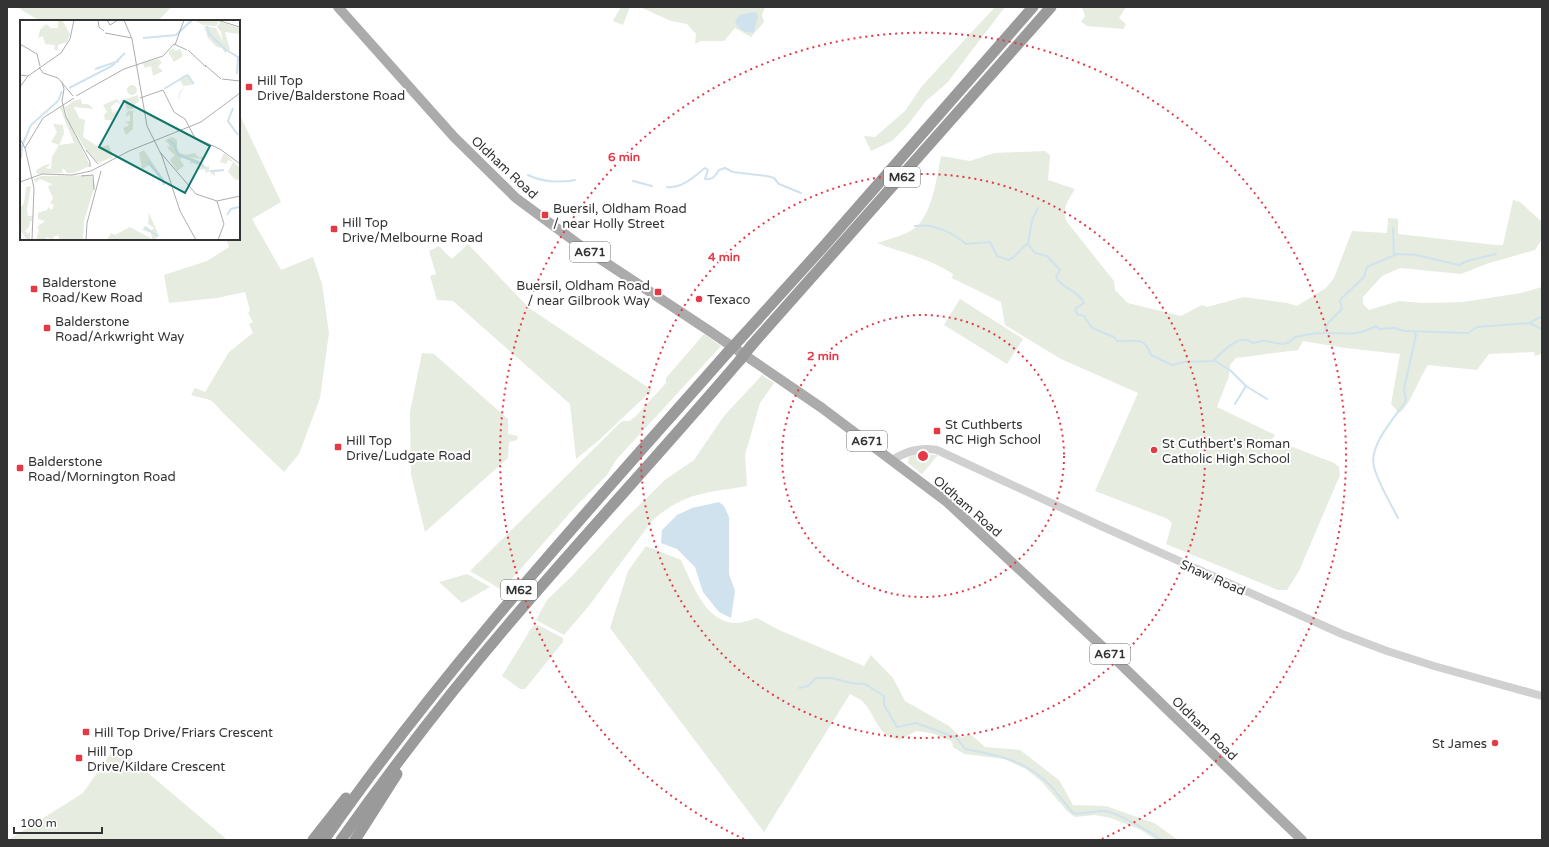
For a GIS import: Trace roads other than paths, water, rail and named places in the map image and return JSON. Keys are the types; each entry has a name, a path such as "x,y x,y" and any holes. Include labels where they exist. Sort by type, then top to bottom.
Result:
{"highway":[{"name":"M62","path":"313,840 369,770 574,527 740,338 824,246 1033,7"},
{"name":"M62","path":"341,840 438,710 516,615 650,464 751,346 1051,7"},
{"name":"M62","path":"324,840 443,682"},
{"name":"M62","path":"355,840 438,710"}],"main road":[{"name":"Oldham Road","path":"338,7 454,137 516,198 585,249 708,330 822,408 947,502 1113,657 1302,840"}],"street":[{"name":"Shaw Road","path":"892,460 906,452 920,448 938,450 1101,526 1342,634 1386,651 1434,666 1542,696"}],"water":[{"path":"755,12 758,16 754,32 743,31 735,22 739,15"},
{"path":"719,502 724,506 729,517 729,574 735,591 731,618 719,612 703,592 695,567 677,549 661,543 662,530 677,515 692,508"}],"waterway":[{"path":"667,187 683,184 705,168 708,170 705,179 714,177 719,170 725,168 733,172 774,178 779,184 801,193"},
{"path":"528,175 551,181 575,180"},
{"path":"633,181 652,186"},
{"path":"1028,244 1032,220 1038,208"},
{"path":"915,226 922,225 942,229 966,244 990,242 997,256 1009,260 1028,244 1035,253 1047,256 1060,270 1056,277 1062,284 1078,295 1084,303 1075,309 1077,314 1084,316 1092,328 1114,337 1117,341 1142,342 1151,355 1172,365 1184,362 1213,361 1232,344 1242,340 1248,340 1253,343 1264,341 1285,344 1295,337 1320,333 1350,334 1368,330 1376,326 1379,329 1395,328 1404,331 1468,333 1477,327 1529,323 1542,316"},
{"path":"1393,228 1394,255"},
{"path":"1324,332 1328,323 1342,309 1340,300 1364,277 1367,267 1397,254 1416,255 1459,265 1467,261 1496,254"},
{"path":"1529,323 1542,329"},
{"path":"1398,518 1379,480 1374,467 1373,459 1375,450 1389,423 1406,401 1404,389 1416,335 1414,331"},
{"path":"1214,360 1231,371 1246,386 1267,399"},
{"path":"1235,404 1246,386"},
{"path":"799,688 808,686 816,678 832,678 851,683 865,684 884,696 884,705 897,727 916,723 957,738 965,749 995,755 1015,762 1024,766 1046,782 1073,813 1081,814 1104,811 1109,812 1133,823 1161,840"}],"place":[{"name":"Hill Top Drive/Balderstone Road","path":"249,87"},
{"name":"Buersil, Oldham Road / near Holly Street","path":"545,215"},
{"name":"Hill Top Drive/Melbourne Road","path":"334,229"},
{"name":"Balderstone Road/Kew Road","path":"34,289"},
{"name":"Buersil, Oldham Road / near Gilbrook Way","path":"658,292"},
{"name":"Texaco","path":"699,299"},
{"name":"Balderstone Road/Arkwright Way","path":"47,328"},
{"name":"St Cuthberts RC High School","path":"937,431"},
{"name":"Hill Top Drive/Ludgate Road","path":"338,447"},
{"name":"St Cuthbert's Roman Catholic High School","path":"1154,450"},
{"name":"Balderstone Road/Mornington Road","path":"20,468"},
{"name":"Hill Top Drive/Friars Crescent","path":"86,732"},
{"name":"St James","path":"1495,743"},
{"name":"Hill Top Drive/Kildare Crescent","path":"79,758"}]}
